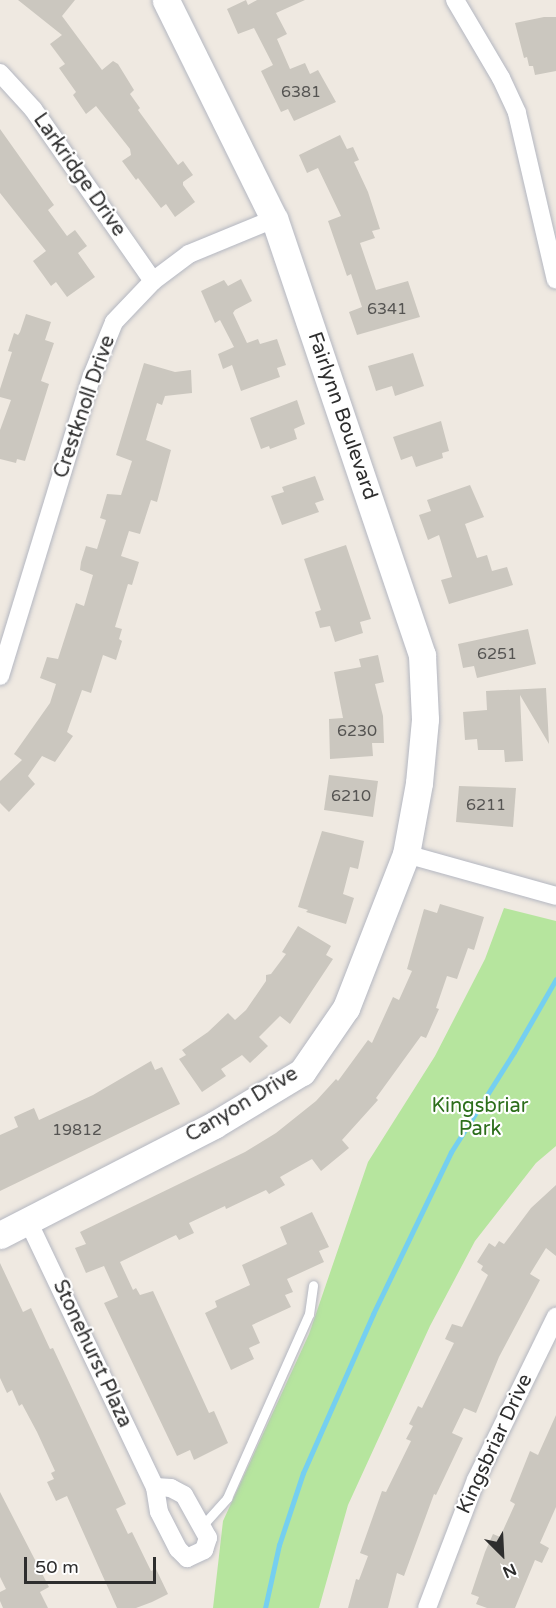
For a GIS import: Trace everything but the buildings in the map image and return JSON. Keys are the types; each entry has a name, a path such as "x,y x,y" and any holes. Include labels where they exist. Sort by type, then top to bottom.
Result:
{"street":[{"name":"Fairlynn Boulevard","path":"166,0 274,219 422,655 425,719 419,783 406,854"},
{"path":"455,0 501,78 517,113 556,280"},
{"name":"Larkridge Drive","path":"0,73 33,109 153,280"},
{"name":"Crestknoll Drive","path":"0,676 92,376 114,322 153,280 189,254 274,219"},
{"path":"406,854 556,896"},
{"name":"Canyon Drive","path":"0,1235 214,1125 302,1072 346,1008 406,854"},
{"name":"Stonehurst Plaza","path":"28,1221 155,1487 159,1512 178,1549 187,1558 204,1550 208,1538 202,1526"},
{"name":"Kingsbriar Drive","path":"427,1608 476,1480 556,1317"},
{"path":"155,1487 171,1488 184,1495 202,1526"}],"lane":[{"path":"202,1526 227,1498 309,1314 313,1285"}],"green space":[{"name":"Kingsbriar Park","path":"504,908 556,921 556,1146 536,1163 475,1241 430,1326 348,1505 319,1608 213,1608 223,1521 309,1334 368,1162 435,1056 485,959"}],"waterway":[{"path":"265,1608 279,1545 303,1473 373,1314 451,1152 514,1052 556,979"}]}
